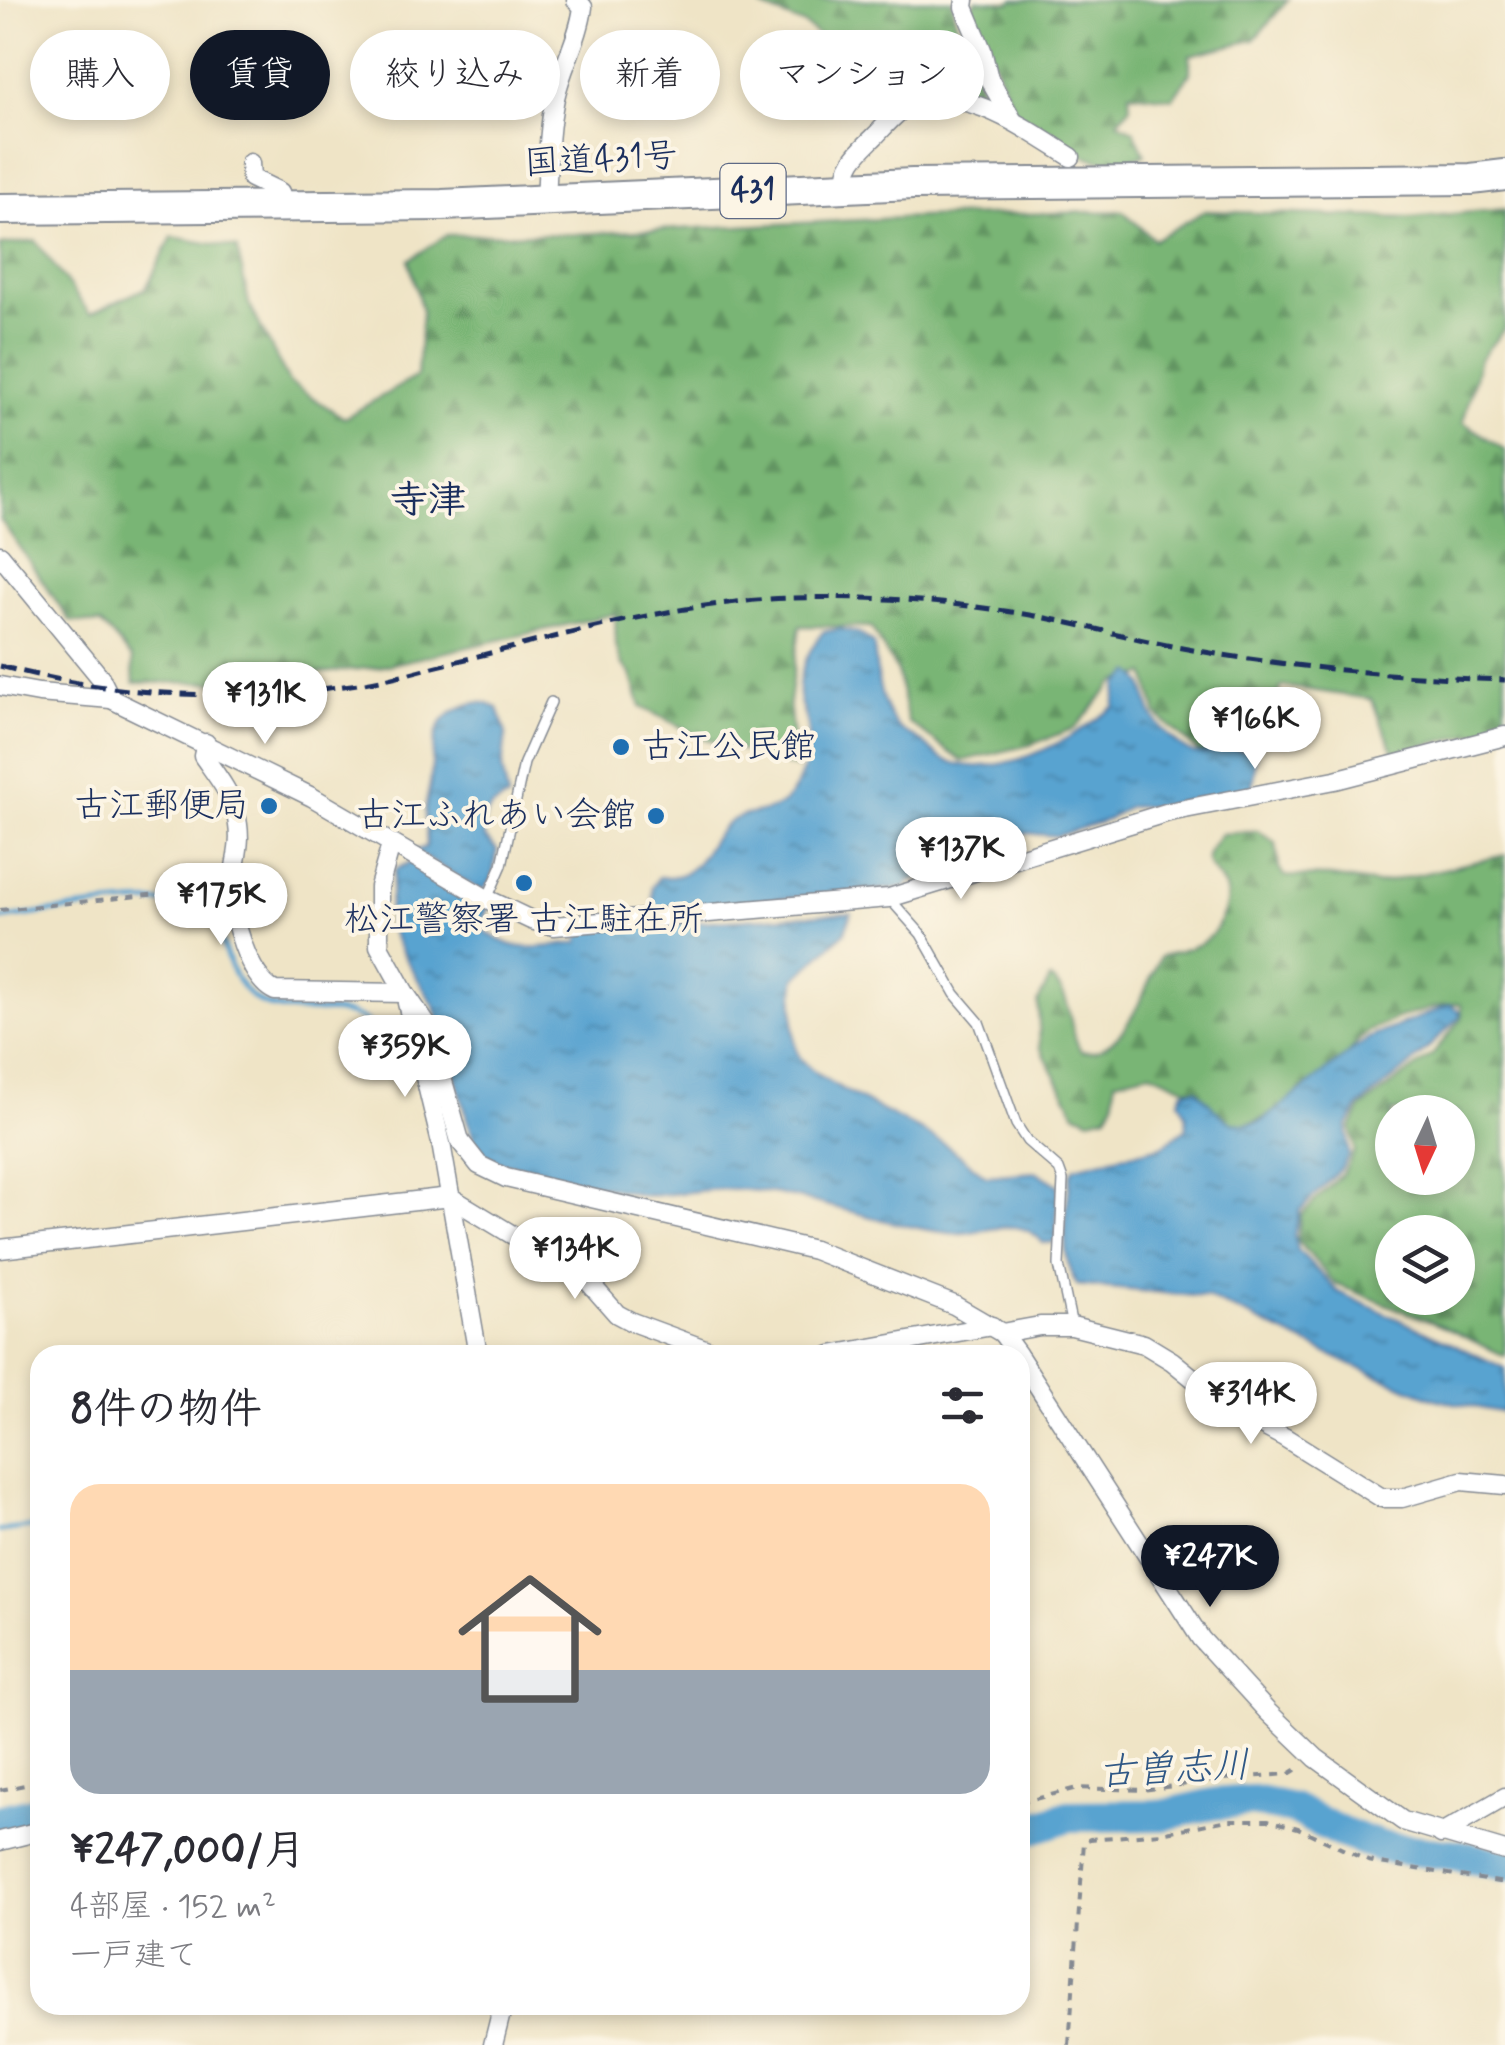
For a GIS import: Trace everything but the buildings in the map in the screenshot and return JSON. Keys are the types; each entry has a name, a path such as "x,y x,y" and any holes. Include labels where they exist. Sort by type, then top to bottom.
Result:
{"highway":[{"name":"国道431号","path":"0,209 285,208 846,187 1471,178 1505,174"}],"street":[{"path":"546,200 555,97 580,29 583,7 576,0"},
{"path":"965,0 988,79 1014,122"},
{"path":"846,187 852,158 910,104 946,96 1014,122 1071,157"},
{"path":"250,163 252,178 280,192 285,208"},
{"path":"0,555 100,676 111,699"},
{"path":"0,686 111,699 312,797 488,899 531,920 554,926 890,898 1169,812 1335,780 1505,736"},
{"path":"206,744 204,756 234,806 240,848 232,886 233,912 253,970 264,986 275,991 404,993"},
{"path":"391,845 378,887 379,946 404,993 427,1025 460,1141 470,1156 490,1172 814,1250 899,1281 997,1329 1010,1345"},
{"path":"404,993 450,1197 476,1345"},
{"path":"0,1249 450,1197 587,1280 616,1314 694,1345"},
{"path":"895,1345 997,1329 1072,1326 1144,1344 1172,1361 1231,1409 1284,1437 1373,1495 1402,1498 1461,1481 1505,1484"},
{"path":"1030,1373 1201,1639 1316,1758 1403,1821 1505,1851"},
{"path":"1441,1834 1505,1797"},
{"path":"0,1841 30,1834"},
{"path":"493,2045 500,2015"}],"lane":[{"path":"488,899 502,866 524,763 550,702"},
{"path":"890,898 921,934 955,994 979,1022 1016,1124 1028,1141 1059,1169 1063,1180 1059,1265 1072,1326"}],"path":[{"path":"0,910 232,886"},
{"path":"1030,1800 1076,1788 1143,1790 1289,1774 1316,1758"},
{"path":"0,1790 30,1784"},
{"path":"1068,2045 1084,1842 1090,1839 1161,1833 1228,1820 1268,1820 1298,1828 1368,1861 1505,1883"}],"green space":[{"path":"760,0 952,0 959,30 811,30 762,7"},
{"path":"976,0 1288,0 1254,40 1190,55 1190,73 1173,98 1129,93 1130,107 1118,122 1134,131 1145,155 1105,161 1076,151 1016,114 984,30 971,7"},
{"path":"1505,209 1505,328 1480,359 1463,422 1505,450 1505,727 1394,752 1371,699 1282,686 1263,729 1200,753 1157,715 1146,674 1115,682 1075,728 1030,745 962,761 908,722 897,671 871,627 800,626 789,702 796,768 704,738 641,707 631,674 621,663 615,614 379,667 234,682 134,683 132,658 101,624 70,621 0,519 0,245 36,241 90,314 146,288 172,237 237,248 249,304 289,382 344,418 417,376 422,312 409,260 447,235 576,234 1123,211 1154,240 1205,211 1410,218"},
{"path":"1258,831 1276,843 1284,876 1377,884 1505,855 1505,1356 1414,1315 1475,1315 1475,1215 1375,1215 1375,1300 1335,1284 1297,1240 1301,1215 1344,1172 1355,1150 1351,1128 1361,1108 1375,1098 1375,1195 1475,1195 1475,1095 1378,1095 1433,1054 1462,1018 1461,1004 1427,1010 1372,1030 1361,1037 1340,1065 1304,1095 1247,1124 1232,1127 1194,1091 1151,1072 1115,1080 1114,1101 1107,1115 1090,1119 1075,1112 1040,1047 1038,1002 1050,979 1067,1003 1081,1051 1109,1044 1131,1018 1160,957 1201,943 1219,924 1226,895 1208,864 1221,834"}],"water":[{"path":"840,629 859,633 874,644 880,687 891,717 941,758 985,766 1032,755 1114,707 1118,685 1132,672 1144,687 1155,719 1188,751 1197,754 1228,748 1256,754 1252,788 1158,806 1129,807 1107,820 1057,836 1025,833 1008,842 1004,849 970,863 968,859 907,883 907,887 654,910 652,887 659,877 684,874 727,824 773,808 794,791 808,743 799,695 802,670 823,632"},
{"path":"474,703 498,708 506,734 502,768 508,798 485,817 485,838 497,850 492,879 482,891 414,851 426,847 425,810 438,730 450,714"},
{"path":"412,862 488,907 480,927 515,946 579,943 579,929 851,913 845,932 796,978 794,1029 798,1054 821,1076 943,1143 986,1176 1037,1172 1058,1185 1056,1242 1043,1243 1022,1228 962,1233 922,1229 759,1191 720,1189 640,1195 500,1162 486,1155 474,1140 435,1007 390,928 395,869"},
{"path":"1450,1005 1460,1011 1459,1018 1408,1067 1359,1106 1347,1127 1349,1155 1341,1169 1300,1210 1294,1235 1298,1250 1338,1292 1375,1309 1375,1315 1389,1315 1505,1368 1505,1413 1435,1399 1207,1297 1077,1285 1071,1272 1065,1231 1075,1167 1162,1146 1187,1128 1179,1100 1183,1091 1196,1089 1231,1122 1262,1121 1370,1037"}],"waterway":[{"path":"0,919 145,902 198,907 210,915 240,984 258,1001 286,1010 343,1013 369,1023"},
{"path":"0,1531 30,1527"},
{"name":"古曽志川","path":"1030,1829 1069,1816 1164,1815 1213,1804 1252,1801 1293,1809 1382,1847 1505,1865"},
{"name":"古曽志川","path":"0,1820 30,1813"}],"railway":[{"path":"0,666 136,691 273,693 375,681 579,631 705,606 791,598 845,598 1005,611 1169,646 1270,662 1387,674 1505,680"}],"place":[{"name":"古江公民館","path":"621,747"},
{"name":"古江郵便局","path":"269,806"},
{"name":"古江ふれあい会館","path":"656,816"},
{"name":"松江警察署 古江駐在所","path":"524,883"}],"district":[{"name":"寺津","path":"428,501"}]}
